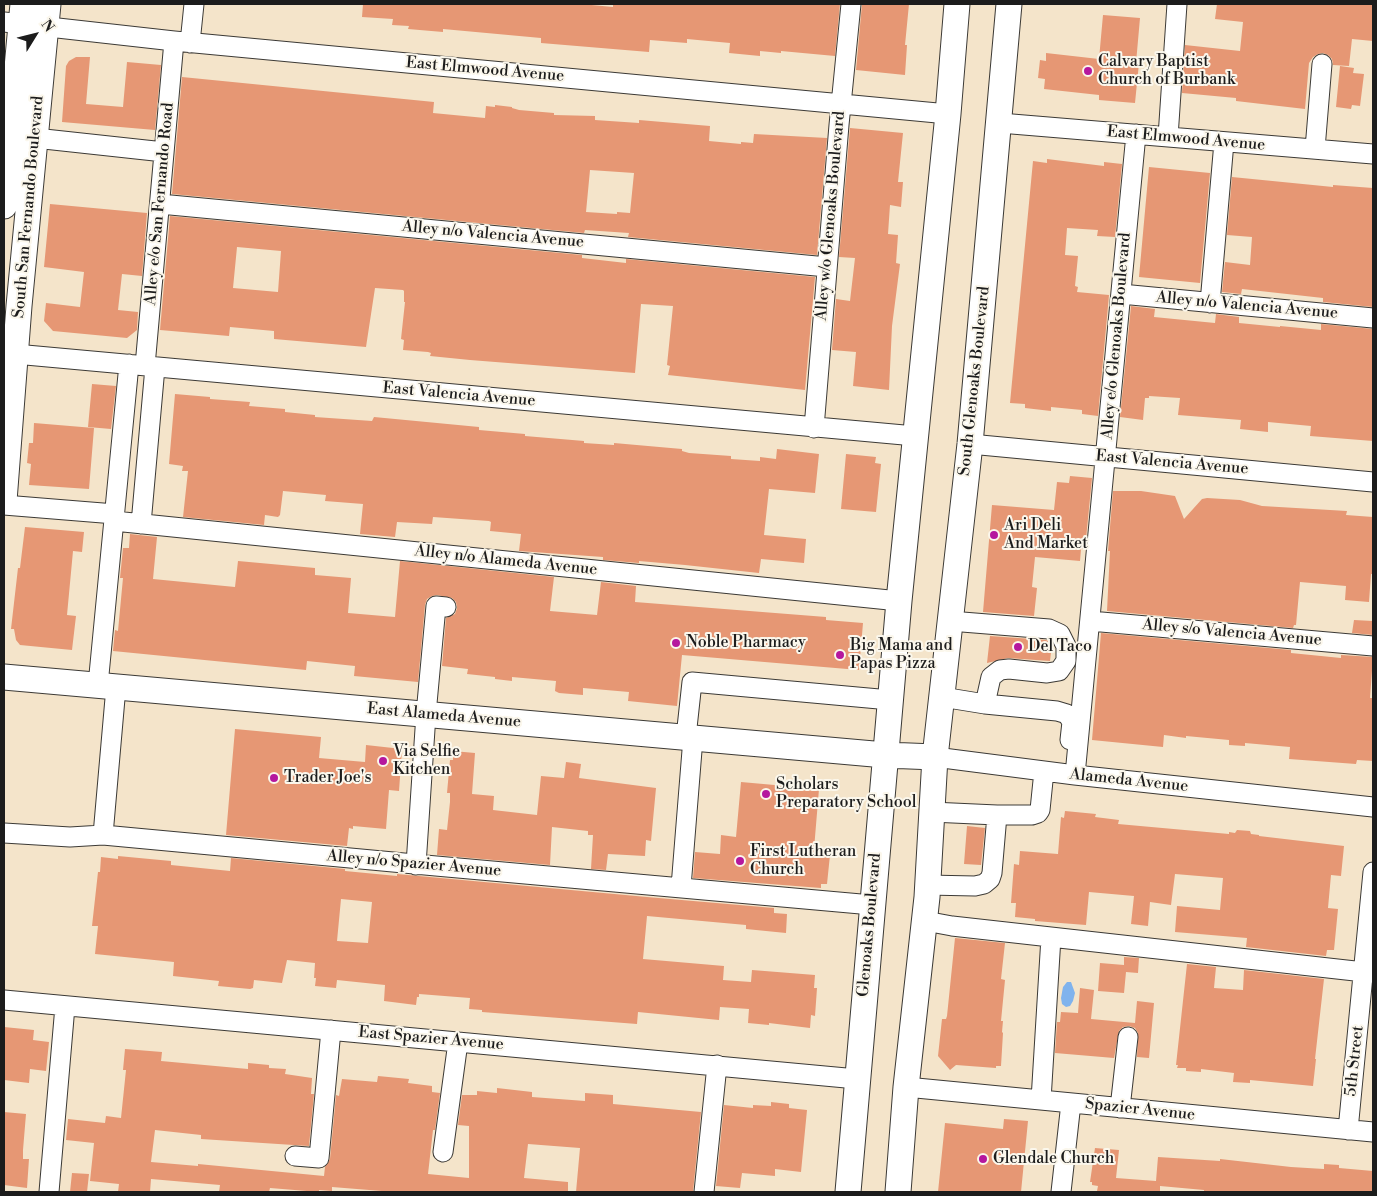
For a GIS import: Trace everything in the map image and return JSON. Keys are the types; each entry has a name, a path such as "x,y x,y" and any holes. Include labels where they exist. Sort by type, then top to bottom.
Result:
{"main road":[{"path":"899,601 958,4"},
{"name":"South Glenoaks Boulevard","path":"935,757 970,444 1000,123 1009,4"},
{"name":"South San Fernando Boulevard","path":"4,501 10,354 19,306 35,138 29,16"},
{"name":"South San Fernando Boulevard","path":"4,206 29,16"},
{"name":"Glenoaks Boulevard","path":"848,1192 899,601"},
{"name":"East Alameda Avenue","path":"4,677 885,755"},
{"name":"Alameda Avenue","path":"885,755 935,757"},
{"path":"898,1192 906,1087 925,921 935,757"}],"street":[{"name":"Alley e/o San Fernando Road","path":"107,686 114,517 143,366 164,152 182,42 194,4"},
{"name":"Alley w/o Glenoaks Boulevard","path":"814,428 851,4"},
{"path":"1168,137 1177,4"},
{"name":"East Elmwood Avenue","path":"29,16 182,42 948,114"},
{"path":"1315,149 1322,64"},
{"name":"East Elmwood Avenue","path":"1000,123 1373,154"},
{"name":"Alley e/o Glenoaks Boulevard","path":"1072,774 1090,624 1136,134"},
{"path":"35,138 164,152"},
{"path":"1210,303 1224,142"},
{"name":"Alley n/o Valencia Avenue","path":"160,204 827,267"},
{"name":"Alley n/o Valencia Avenue","path":"1121,294 1373,318"},
{"name":"East Valencia Avenue","path":"10,354 914,436"},
{"path":"141,524 143,366"},
{"name":"East Valencia Avenue","path":"970,444 1373,482"},
{"name":"Alley n/o Alameda Avenue","path":"4,505 114,517 141,524 899,601"},
{"path":"416,864 426,714 436,606 446,606"},
{"path":"950,621 1049,629 1060,634 1066,646 1066,661 1059,671 1046,673 1009,669 1000,670 991,677 985,704"},
{"name":"Alley s/o Valencia Avenue","path":"1090,624 1373,646"},
{"path":"681,887 692,682 890,700"},
{"path":"103,835 107,686"},
{"path":"942,696 985,704 1057,711 1067,714 1072,722 1072,774"},
{"name":"Alameda Avenue","path":"935,757 1044,771 1373,807"},
{"path":"931,812 997,815 1032,815 1038,813 1040,810 1044,771"},
{"path":"927,885 975,886 984,884 990,879 997,815"},
{"name":"Alley n/o Spazier Avenue","path":"4,833 70,837 103,835 872,905"},
{"name":"5th Street","path":"1348,1130 1368,973 1373,872"},
{"path":"925,921 952,926 1368,973"},
{"path":"1041,1100 1051,937"},
{"name":"East Spazier Avenue","path":"4,1000 857,1079"},
{"path":"49,1192 66,1006"},
{"path":"295,1156 318,1158 331,1030"},
{"path":"1120,1108 1128,1037"},
{"path":"443,1152 458,1042"},
{"path":"704,1192 718,1065"},
{"name":"Spazier Avenue","path":"906,1087 1373,1132"},
{"path":"1061,1192 1071,1103"}],"water":[{"path":"1067,982 1071,982 1075,993 1070,1006 1066,1007 1062,1004 1061,998 1063,987"}],"building":[{"path":"363,4 581,4 613,7 613,4 840,4 835,56 760,51 760,56 729,53 730,43 687,39 687,43 650,40 649,52 541,43 541,38 443,29 443,32 408,29 409,26 392,25 393,19 362,17"},
{"path":"862,4 909,4 905,45 907,45 905,75 856,70"},
{"path":"1217,4 1373,4 1373,41 1352,39 1349,66 1333,65 1332,59 1323,53 1313,57 1309,63 1305,109 1236,101 1236,98 1182,93 1185,45 1240,51 1243,22 1215,19"},
{"name":"Calvary Baptist Church of Burbank","path":"1103,15 1140,18 1136,63 1139,63 1135,103 1099,100 1099,95 1044,89 1045,79 1038,78 1040,60 1046,61 1046,53 1099,59"},
{"path":"76,57 90,57 86,104 123,107 127,62 161,65 155,130 62,122 66,66 69,61"},
{"path":"1340,66 1354,68 1353,73 1364,74 1360,106 1352,105 1351,109 1336,107"},
{"path":"182,77 434,102 433,113 485,118 486,106 495,107 495,105 512,107 519,110 554,113 554,115 595,116 595,120 639,123 639,120 710,126 709,141 741,144 741,142 753,143 754,134 827,138 817,255 628,237 629,233 585,230 584,233 172,194","holes":["590,170 634,173 630,213 586,212"]},
{"path":"850,128 903,133 898,182 903,182 901,207 890,205 888,234 898,235 896,263 900,264 892,326 889,390 853,386 856,352 832,350 836,299 850,301 855,258 839,257"},
{"path":"1047,159 1104,166 1104,162 1122,164 1115,237 1097,236 1098,230 1067,228 1065,255 1078,256 1075,286 1078,287 1077,292 1109,295 1098,416 1082,414 1082,410 1051,407 1051,411 1025,408 1025,404 1010,403 1033,161 1047,163"},
{"path":"1149,167 1210,173 1200,283 1139,277"},
{"path":"1232,177 1333,187 1333,185 1373,188 1373,307 1323,302 1323,298 1242,289 1241,294 1222,292 1225,262 1250,265 1252,237 1227,235"},
{"path":"50,204 147,213 142,276 122,274 118,310 138,312 137,330 127,338 53,331 44,321 46,303 80,307 84,272 44,267"},
{"path":"170,216 582,255 582,258 626,263 626,259 815,277 805,390 668,375 670,366 667,365 673,306 641,304 635,373 470,360 430,356 431,353 428,352 403,350 404,340 401,339 405,302 403,290 375,288 366,347 274,339 274,331 230,327 229,336 160,330","holes":["237,247 281,251 278,292 233,288"]},
{"path":"1131,306 1155,309 1154,317 1215,323 1216,314 1239,317 1239,323 1280,327 1321,330 1321,324 1373,329 1373,441 1310,436 1311,426 1268,422 1268,432 1240,429 1241,420 1178,415 1180,398 1149,396 1149,398 1145,398 1143,420 1120,417"},
{"path":"92,384 116,386 111,429 88,427"},
{"path":"175,394 250,402 249,406 285,409 285,412 315,415 315,417 372,421 374,417 479,427 479,430 584,441 584,443 614,445 614,443 682,449 682,451 689,453 731,456 731,459 760,461 760,457 776,459 777,449 819,454 815,493 769,489 764,535 806,539 804,563 761,559 759,573 639,561 639,563 603,560 603,557 519,551 521,534 490,531 491,522 489,521 433,517 432,524 397,522 395,537 360,534 363,504 325,501 326,495 283,491 280,515 278,517 265,515 264,525 183,517 188,471 182,471 183,466 169,464"},
{"path":"34,423 94,428 89,489 29,485 31,464 27,463 29,443 33,443"},
{"path":"846,454 876,457 875,463 881,464 876,512 841,509"},
{"path":"1070,476 1092,478 1085,549 1081,549 1080,561 1035,557 1032,587 1037,588 1034,616 983,612 992,505 1054,510 1057,482 1069,483"},
{"path":"1113,491 1141,491 1175,496 1184,519 1202,499 1207,498 1240,500 1262,506 1347,511 1346,515 1373,517 1373,574 1371,574 1369,602 1345,600 1346,586 1300,582 1296,625 1293,628 1107,611 1110,551 1108,551"},
{"path":"25,527 84,532 82,552 73,551 67,615 76,616 72,650 20,645 16,640 14,629 11,629"},
{"path":"130,534 157,537 153,579 235,587 238,561 315,568 315,575 351,578 348,613 395,617 400,561 554,577 550,611 597,615 601,582 636,586 635,602 826,617 826,620 863,623 859,670 682,655 677,706 628,701 629,692 583,688 583,695 559,693 555,691 556,681 512,677 512,681 495,679 495,677 467,674 468,669 442,666 446,618 455,614 457,608 456,602 452,598 437,595 427,599 425,605 418,682 354,676 355,666 307,661 306,670 113,651 115,630 118,631 123,578 120,578 123,548 129,548"},
{"path":"1354,620 1373,621 1373,635 1352,633"},
{"path":"1101,633 1291,650 1291,653 1341,658 1341,655 1373,657 1370,698 1373,698 1373,761 1357,760 1356,764 1289,759 1290,747 1245,743 1245,746 1229,745 1229,740 1186,736 1186,738 1164,735 1163,747 1092,740"},
{"path":"990,636 1046,640 1052,643 1050,661 1008,658 987,663"},
{"path":"235,729 321,737 319,758 365,762 366,745 402,749 399,791 389,790 386,829 353,826 353,829 349,828 347,846 226,835"},
{"path":"453,751 475,753 472,794 494,796 493,810 537,815 541,776 564,778 566,762 581,764 579,778 656,788 651,841 646,840 645,856 608,854 606,870 591,869 593,835 588,835 588,831 552,827 550,865 437,855 439,829 447,830 450,793 447,793 450,760 453,760"},
{"path":"741,782 819,789 814,849 824,849 824,854 830,855 827,884 821,884 821,888 693,878 695,852 720,854 721,835 736,837"},
{"path":"1065,811 1096,814 1095,817 1119,820 1118,824 1229,834 1229,832 1235,833 1237,830 1250,831 1251,834 1259,836 1344,846 1341,876 1331,875 1328,908 1338,909 1334,950 1327,950 1326,956 1246,947 1247,938 1175,932 1177,906 1220,910 1223,878 1175,874 1171,905 1150,902 1148,926 1131,924 1134,896 1089,892 1086,925 1035,921 1035,919 1015,917 1016,903 1011,903 1014,864 1019,865 1020,851 1058,854 1061,817 1064,818"},
{"path":"967,826 985,828 981,865 964,864"},
{"path":"118,856 171,861 171,865 230,871 231,858 397,876 397,874 774,908 774,913 787,914 786,933 746,929 746,925 647,916 643,959 724,966 723,980 751,982 752,970 815,975 814,988 817,988 815,1016 811,1015 810,1028 769,1023 769,1025 748,1023 749,1009 720,1007 719,1020 638,1012 637,1024 482,1012 482,1010 469,1009 470,998 419,994 416,1005 384,1001 385,985 337,980 336,988 315,986 315,963 287,960 282,983 254,980 253,988 250,989 218,986 219,981 173,976 174,962 95,954 98,926 92,926 101,857 118,859","holes":["341,899 372,902 368,943 337,941"]},
{"path":"955,938 1005,943 1001,979 1005,980 1001,1021 1003,1021 1003,1033 1001,1066 996,1066 996,1068 956,1065 950,1070 938,1056 942,1019 946,1019 947,1016"},
{"path":"1124,957 1139,958 1138,973 1126,972 1124,993 1098,991 1100,963 1124,965"},
{"path":"1187,964 1216,967 1214,988 1243,990 1244,970 1324,979 1313,1086 1250,1080 1250,1083 1233,1082 1234,1073 1201,1069 1201,1072 1186,1071 1186,1068 1177,1068"},
{"path":"1080,988 1094,990 1091,1019 1135,1023 1137,1001 1154,1003 1149,1058 1137,1057 1138,1033 1135,1028 1129,1026 1123,1027 1119,1031 1114,1058 1055,1053 1057,1022 1060,1022 1061,1012 1078,1013"},
{"path":"4,1027 34,1030 33,1040 49,1042 46,1071 30,1069 29,1083 4,1080"},
{"path":"125,1049 162,1052 161,1061 248,1069 248,1063 269,1065 269,1068 286,1069 285,1074 312,1078 311,1094 314,1094 309,1146 201,1139 201,1135 155,1130 151,1162 198,1166 198,1164 324,1176 325,1167 330,1159 336,1095 339,1096 342,1079 377,1082 378,1076 409,1079 408,1083 432,1086 432,1092 440,1093 435,1130 433,1130 428,1174 469,1178 469,1126 458,1125 462,1095 477,1095 477,1091 497,1093 497,1088 532,1092 532,1097 585,1101 585,1093 613,1095 613,1104 701,1112 693,1192 576,1192 580,1148 528,1144 524,1178 568,1182 568,1192 394,1192 332,1187 332,1191 319,1190 319,1192 270,1188 269,1192 219,1192 220,1185 151,1179 150,1192 118,1192 119,1184 90,1181 94,1143 66,1140 68,1119 105,1123 106,1116 121,1118 126,1070 123,1070"},
{"path":"771,1102 789,1104 789,1108 807,1110 801,1172 775,1169 775,1176 742,1173 740,1188 716,1186 724,1105 753,1108 753,1105 771,1106"},
{"path":"4,1112 26,1114 23,1159 29,1159 27,1188 4,1185"},
{"name":"Glendale Church","path":"1004,1119 1028,1121 1021,1192 938,1192 945,1123 1003,1129"},
{"path":"1095,1148 1119,1150 1116,1178 1156,1181 1158,1157 1220,1161 1220,1159 1324,1169 1324,1164 1339,1165 1339,1168 1373,1171 1373,1192 1204,1192 1204,1190 1160,1186 1160,1192 1097,1191 1098,1186 1092,1185 1092,1182 1090,1182"},
{"path":"72,1173 89,1174 87,1192 70,1192"}],"place":[{"name":"Calvary Baptist Church of Burbank","path":"1088,71"},
{"name":"Ari Deli And Market","path":"994,535"},
{"name":"Noble Pharmacy","path":"676,643"},
{"name":"Del Taco","path":"1018,647"},
{"name":"Big Mama and Papas Pizza","path":"840,655"},
{"name":"Via Selfie Kitchen","path":"383,761"},
{"name":"Trader Joe's","path":"274,778"},
{"name":"Scholars Preparatory School","path":"766,794"},
{"name":"First Lutheran Church","path":"740,861"},
{"name":"Glendale Church","path":"983,1159"}]}
